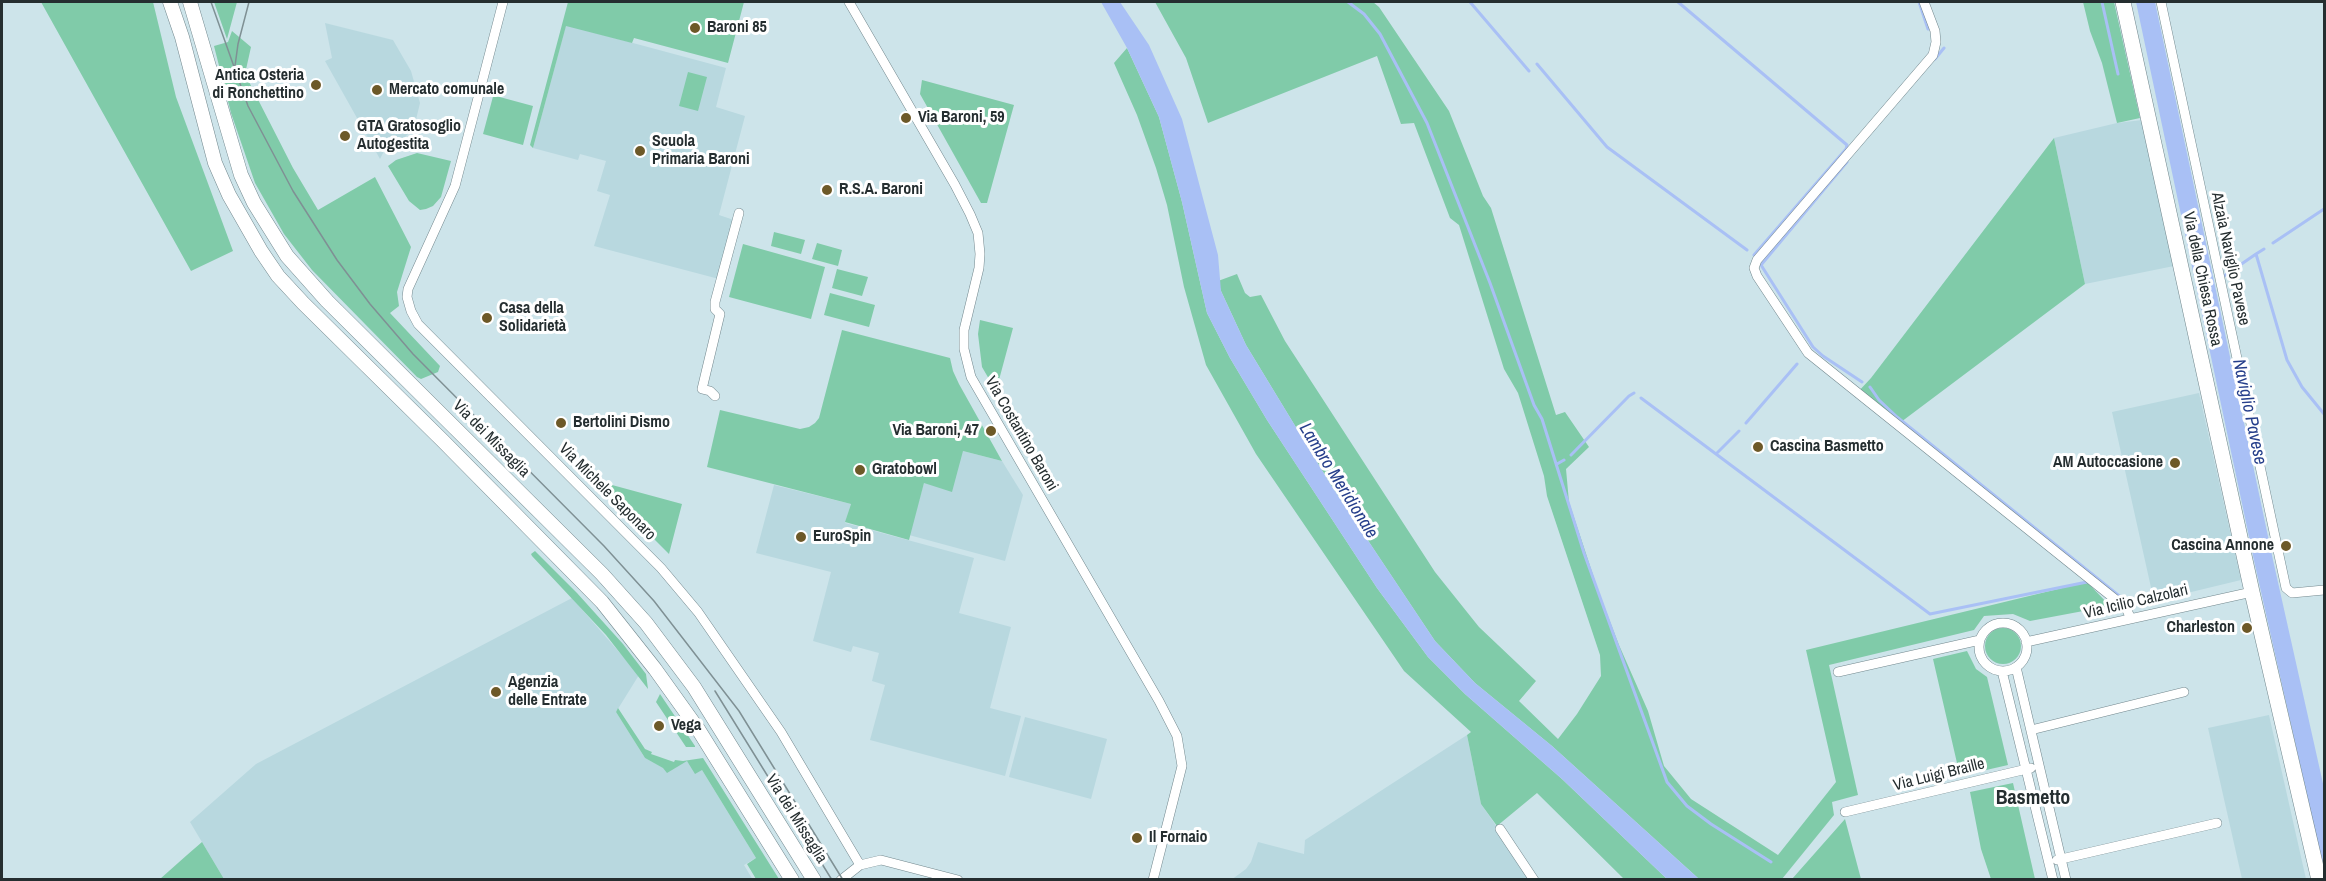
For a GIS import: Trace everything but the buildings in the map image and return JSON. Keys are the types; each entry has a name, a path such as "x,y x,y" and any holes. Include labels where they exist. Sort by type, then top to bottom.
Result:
{"main road":[{"path":"170,2 182,37 215,163 234,205 261,251 303,303 602,602 655,669 698,729 792,879"},
{"name":"Via dei Missaglia","path":"190,2 241,175 264,220 287,256 327,301 602,574 646,623 694,687 814,879"},
{"name":"Via della Chiesa Rossa","path":"2123,2 2252,592 2319,879"}],"street":[{"name":"Via Michele Saponaro","path":"503,2 455,186 408,289 407,297 411,311 418,324 661,568 698,612 781,732 860,864"},
{"name":"Via Costantino Baroni","path":"849,2 965,204 978,233 979,268 964,330 964,349 971,377 1159,701 1177,736 1182,766 1153,879"},
{"path":"1924,2 1935,31 1936,42 1933,55 1757,260 1754,268 1808,353 2126,608 2131,619"},
{"name":"Alzaia Naviglio Pavese","path":"2161,2 2286,588 2289,592 2325,590"},
{"path":"715,396 702,388 720,314 715,302 739,213"},
{"name":"Via Icilio Calzolari","path":"2026,642 2252,592"},
{"path":"2003,623 2017,627 2026,642 2025,657 2016,667 2002,671 1992,668 1983,660 1979,651 1980,640 1987,629 2003,623"},
{"path":"1838,672 1980,640"},
{"path":"2016,667 2066,879"},
{"path":"2002,671 2053,879"},
{"path":"2031,730 2184,692"},
{"name":"Via Luigi Braille","path":"1845,812 2039,766"},
{"path":"2049,861 2217,823"},
{"path":"1500,829 1534,879"},
{"path":"841,879 860,864 881,860 958,879"}],"shaded area":[{"path":"325,23 393,40 411,71 420,103 414,128 401,141 386,147 380,159 325,61 332,58"},
{"name":"Scuola Primaria Baroni","path":"566,25 726,68 716,107 745,116 719,215 734,220 719,279 594,246 610,195 597,191 606,161 580,154 578,160 533,148"},
{"path":"2142,120 2174,266 2085,284 2054,138 2117,123"},
{"path":"2199,393 2241,580 2154,601 2112,412"},
{"path":"963,451 1002,461 1023,495 1005,561 909,535 924,483"},
{"path":"774,485 851,504 845,523 974,558 959,613 1011,627 990,708 1021,716 1005,776 870,740 885,685 872,681 879,653 853,646 851,652 813,641 831,572 756,553"},
{"path":"572,598 639,675 616,712 645,758 664,768 687,761 702,770 756,858 744,865 753,880 224,879 190,822 256,764"},
{"path":"2269,715 2306,879 2242,879 2208,728"},
{"path":"1025,717 1107,739 1091,799 1009,777"},
{"path":"1467,735 1481,804 1534,880 1231,880 1246,869 1251,862 1258,842 1304,854 1305,840"}],"green space":[{"path":"41,2 153,2 176,97 233,251 191,271"},
{"path":"214,2 237,2 227,39"},
{"path":"568,2 744,2 728,63 634,38 632,43 566,26 533,148 530,145"},
{"path":"1155,2 1373,2 1379,7 1449,111 1483,196 1491,208 1556,415 1565,412 1589,447 1566,469 1569,502 1598,590 1648,711 1664,766 1691,799 1778,855 1836,782 1806,650 2087,582 2110,606 2030,621 2013,614 1984,616 1974,630 1829,665 1858,795 1832,802 1834,815 1782,879 1699,879 1552,746 1475,683 1435,641 1331,485 1246,345 1221,291 1218,281 1237,274 1245,293 1250,297 1261,295 1285,341 1435,572 1479,627 1536,681 1519,701 1558,739 1601,676 1600,655 1547,496 1544,476 1518,393 1504,369 1459,225 1450,218 1414,123 1401,124 1377,56 1208,123 1186,58"},
{"path":"2083,2 2114,2 2140,118 2117,123"},
{"path":"232,31 251,47 245,74 293,168 318,210 375,177 411,247 397,292 399,306 390,313 440,366 438,372 421,379 417,377 312,270 284,234 255,183 231,113 214,46 228,42"},
{"path":"1127,48 1159,117 1182,202 1207,313 1230,358 1267,420 1377,588 1428,657 1465,694 1562,779 1667,879 1624,879 1537,793 1497,826 1481,804 1467,735 1471,732 1404,671 1256,454 1206,365 1184,287 1167,205 1156,168 1137,115 1114,63"},
{"path":"688,72 707,77 698,111 679,106"},
{"path":"922,80 1014,105 987,203 981,203 920,94"},
{"path":"495,89 497,89 496,96 533,106 523,145 483,134"},
{"path":"2054,138 2085,284 1897,425 1857,393 1871,378"},
{"path":"417,153 451,161 441,197 433,206 420,210 409,201 388,166 396,160"},
{"path":"774,232 805,240 801,254 771,246"},
{"path":"817,243 842,250 838,266 812,259"},
{"path":"743,244 825,267 811,319 729,297"},
{"path":"837,269 868,277 862,296 832,288"},
{"path":"830,293 875,305 869,327 824,315"},
{"path":"980,320 1013,328 996,391 982,367 978,334"},
{"path":"842,330 950,358 959,384 1002,461 963,451 952,492 924,483 909,540 845,522 851,504 707,467 720,410 800,429 815,423 819,418"},
{"path":"601,482 682,504 669,554 600,485"},
{"path":"535,551 623,644 646,674 648,689 606,635 532,556 531,554"},
{"path":"2003,628 2016,633 2021,646 2016,659 2003,664 1990,659 1985,646 1990,633"},
{"path":"1967,651 1976,669 1987,677 2008,765 1960,776 1933,659"},
{"path":"660,694 695,747 686,747 656,702"},
{"path":"618,708 645,749 652,752 651,754 674,762 675,760 703,758 779,879 756,879 747,864 756,858 702,770 695,774 687,761 667,773 663,768 645,758 616,712"},
{"path":"2013,783 2035,879 1991,879 1981,849 1970,792"},
{"path":"1845,819 1861,879 1792,879"},
{"path":"202,842 224,879 160,879 187,855"}],"water":[{"path":"1101,2 1120,2 1149,45 1182,119 1218,255 1221,291 1246,345 1331,485 1435,641 1475,683 1552,746 1699,879 1667,879 1562,779 1465,694 1428,657 1377,588 1267,420 1230,358 1207,313 1182,202 1159,117 1127,48"},
{"path":"2136,2 2155,2 2273,560 2324,788 2324,871 2255,565"}],"waterway":[{"path":"1348,2 1364,14 1380,34 1427,123 1490,283 1534,405 1542,419 1584,553 1667,782 1687,806 1771,862"},
{"path":"1470,2 1529,71"},
{"path":"1678,2 1847,145 1846,149 1754,255"},
{"path":"1919,2 1928,29"},
{"path":"2102,2 2118,74"},
{"path":"1935,59 1944,48"},
{"path":"1537,64 1607,147 1747,250"},
{"path":"1847,162 1761,265 1813,347 1862,382"},
{"path":"2273,243 2324,209"},
{"path":"2256,254 2264,249"},
{"path":"2224,276 2256,254 2287,360 2302,387 2324,414"},
{"path":"1746,423 1797,364"},
{"path":"1870,387 1879,400 1897,417 2123,599"},
{"path":"1571,455 1634,393"},
{"path":"1641,398 1716,454 1739,431"},
{"path":"1716,454 1930,614 2087,582"},
{"path":"1557,464 1564,460"}],"tram line":[{"path":"211,2 248,106 293,191 337,260 370,304 413,354 604,546 654,601 739,711 843,880"},
{"path":"235,66 249,2"},
{"path":"715,691 832,880"}],"place":[{"name":"Baroni 85","path":"695,28"},
{"name":"Antica Osteria di Ronchettino","path":"316,85"},
{"name":"Mercato comunale","path":"377,90"},
{"name":"Via Baroni, 59","path":"906,118"},
{"name":"GTA Gratosoglio Autogestita","path":"345,136"},
{"name":"Scuola Primaria Baroni","path":"640,151"},
{"name":"R.S.A. Baroni","path":"827,190"},
{"name":"Casa della Solidarietà","path":"487,318"},
{"name":"Bertolini Dismo","path":"561,423"},
{"name":"Via Baroni, 47","path":"991,431"},
{"name":"Cascina Basmetto","path":"1758,447"},
{"name":"AM Autoccasione","path":"2175,463"},
{"name":"Gratobowl","path":"860,470"},
{"name":"EuroSpin","path":"801,537"},
{"name":"Cascina Annone","path":"2286,546"},
{"name":"Charleston","path":"2247,628"},
{"name":"Agenzia delle Entrate","path":"496,692"},
{"name":"Vega","path":"659,726"},
{"name":"Il Fornaio","path":"1137,838"}],"district":[{"name":"Basmetto","path":"2033,799"}],"water label":[{"name":"Naviglio Pavese","path":"2249,412"},
{"name":"Lambro Meridionale","path":"1338,481"}]}
